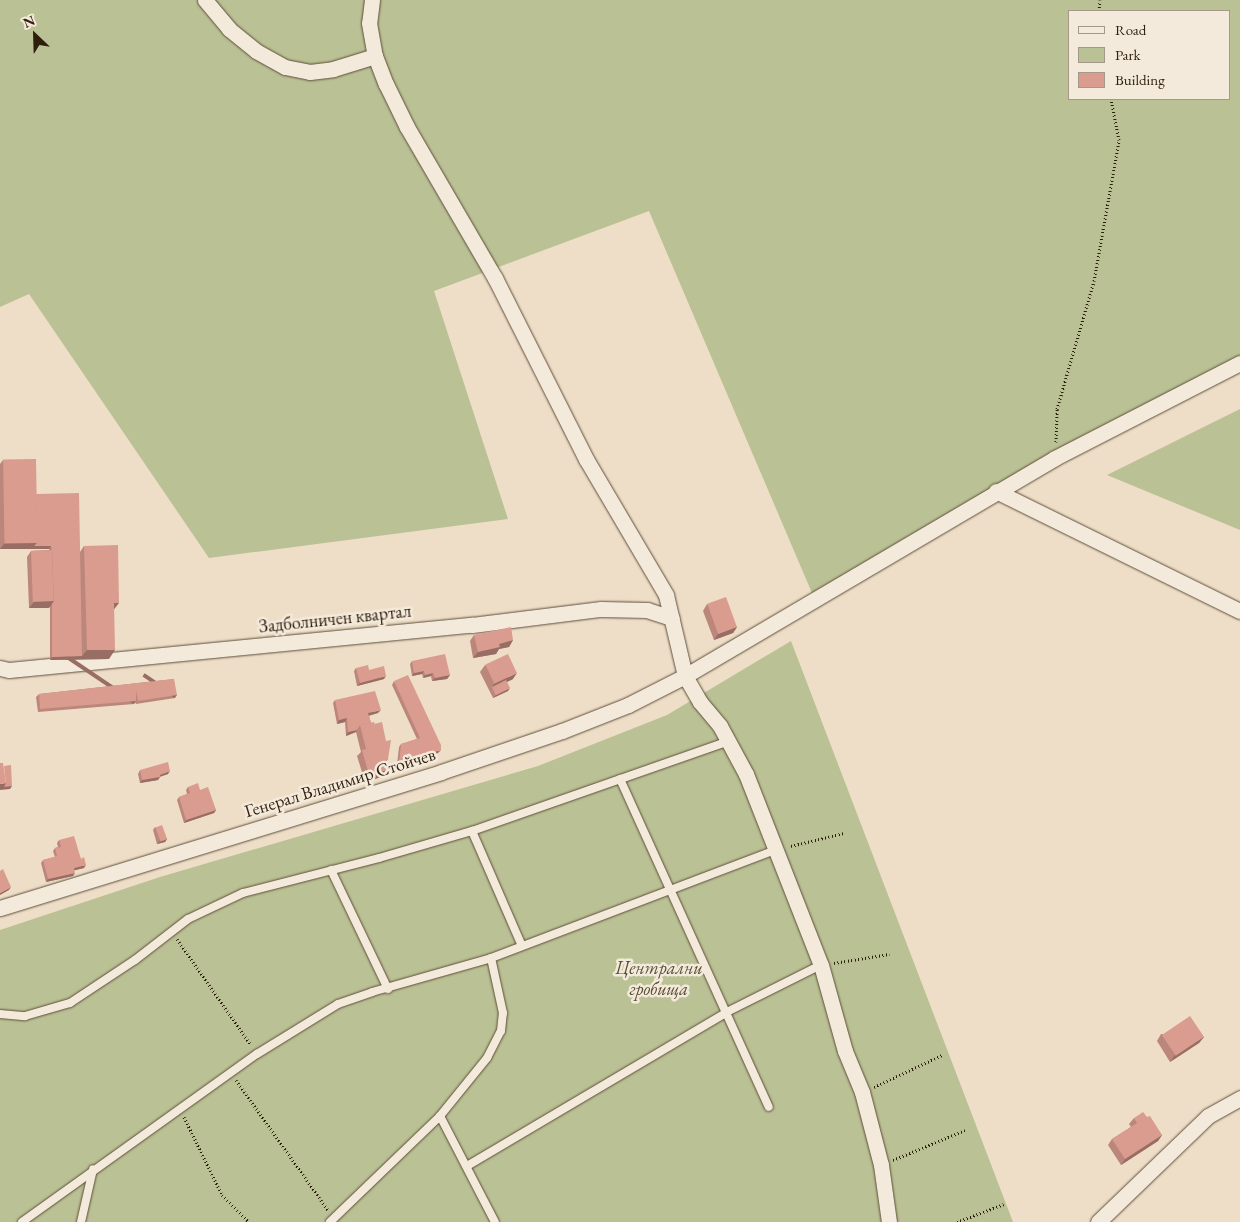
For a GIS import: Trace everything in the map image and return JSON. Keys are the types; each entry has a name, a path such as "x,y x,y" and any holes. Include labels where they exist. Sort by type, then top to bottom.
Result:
{"street":[{"path":"205,0 236,35 256,51 285,67 310,72 334,69 375,56"},
{"path":"372,0 369,24 375,56 407,127 495,278 586,459 666,595 685,676 700,702 729,741 746,774 821,965 845,1051 862,1092 881,1165 889,1222"},
{"name":"Генерал Владимир Стойчев","path":"0,908 422,778 562,731 628,705 685,676 996,491 1055,458 1240,363"},
{"path":"996,491 1240,611"},
{"name":"Задболничен квартал","path":"0,668 9,670 472,624 601,609 647,610 672,618"},
{"path":"1098,1222 1208,1116 1240,1098"}],"lane":[{"path":"0,1014 26,1016 70,1003 135,960 171,930 188,919 243,893 472,831 729,741"},
{"path":"620,779 769,1107"},
{"path":"472,831 522,946"},
{"path":"22,1222 257,1054 338,1004 372,992 388,989 491,958 775,850"},
{"path":"331,870 388,989"},
{"path":"332,1220 440,1116 487,1058 501,1031 502,1004 491,958"},
{"path":"467,1166 727,1012 821,965"},
{"path":"440,1116 495,1222"},
{"path":"81,1222 94,1169"}],"path":[{"path":"1055,458 1057,409 1094,281 1119,140 1111,100"},
{"path":"775,850 844,833"},
{"path":"171,930 257,1054"},
{"path":"821,965 889,954"},
{"path":"862,1092 942,1055"},
{"path":"231,1073 332,1220"},
{"path":"180,1110 222,1195 249,1222"},
{"path":"881,1165 965,1130"},
{"path":"957,1222 1004,1204"}],"green space":[{"path":"0,0 1240,0 1240,365 812,593 649,211 434,291 508,519 209,558 29,294 0,307"},
{"path":"1240,409 1240,530 1107,475"},
{"name":"Централни гробища","path":"791,641 1013,1222 0,1222 0,930 160,877 538,766 667,715"}],"building":[{"path":"36,459 37,543 4,544 3,460"},
{"path":"79,493 82,656 52,657 52,604 54,601 52,550 51,546 34,546 37,543 36,494"},
{"path":"118,545 119,603 114,603 115,650 87,650 84,546"},
{"path":"52,550 54,601 33,602 31,551"},
{"path":"726,597 737,627 718,634 707,604"},
{"path":"511,627 513,640 499,644 500,647 478,652 474,635"},
{"path":"445,654 450,675 435,678 433,673 425,675 424,671 414,673 412,661"},
{"path":"508,654 517,673 494,684 485,665"},
{"path":"368,665 369,670 384,666 386,676 360,683 356,668"},
{"path":"408,675 441,745 441,750 399,762 401,744 420,738 394,681"},
{"path":"174,679 177,695 138,701 136,691 136,701 40,709 39,694"},
{"path":"506,680 510,688 496,695 492,687"},
{"path":"375,691 381,710 368,713 371,723 360,725 357,730 348,732 347,718 339,720 335,700"},
{"path":"374,722 386,770 369,775 362,750 366,749 360,725"},
{"path":"382,722 386,741 391,740 388,759 383,761 374,724"},
{"path":"168,762 170,771 160,775 160,777 142,780 140,770"},
{"path":"0,763 3,763 6,783 0,784"},
{"path":"11,765 12,786 4,787 6,783 4,766"},
{"path":"198,783 200,790 208,787 216,810 186,820 179,797 190,793 188,787"},
{"path":"162,825 167,839 161,841 155,827"},
{"path":"74,836 81,859 84,857 86,865 74,868 75,873 48,879 43,860 57,856 55,848 61,847 59,840"},
{"path":"3,869 11,887 0,893 0,871"},
{"path":"1190,1016 1204,1037 1176,1056 1162,1035"},
{"path":"1143,1112 1147,1117 1150,1116 1162,1135 1125,1159 1112,1139 1137,1123 1134,1118"}]}
